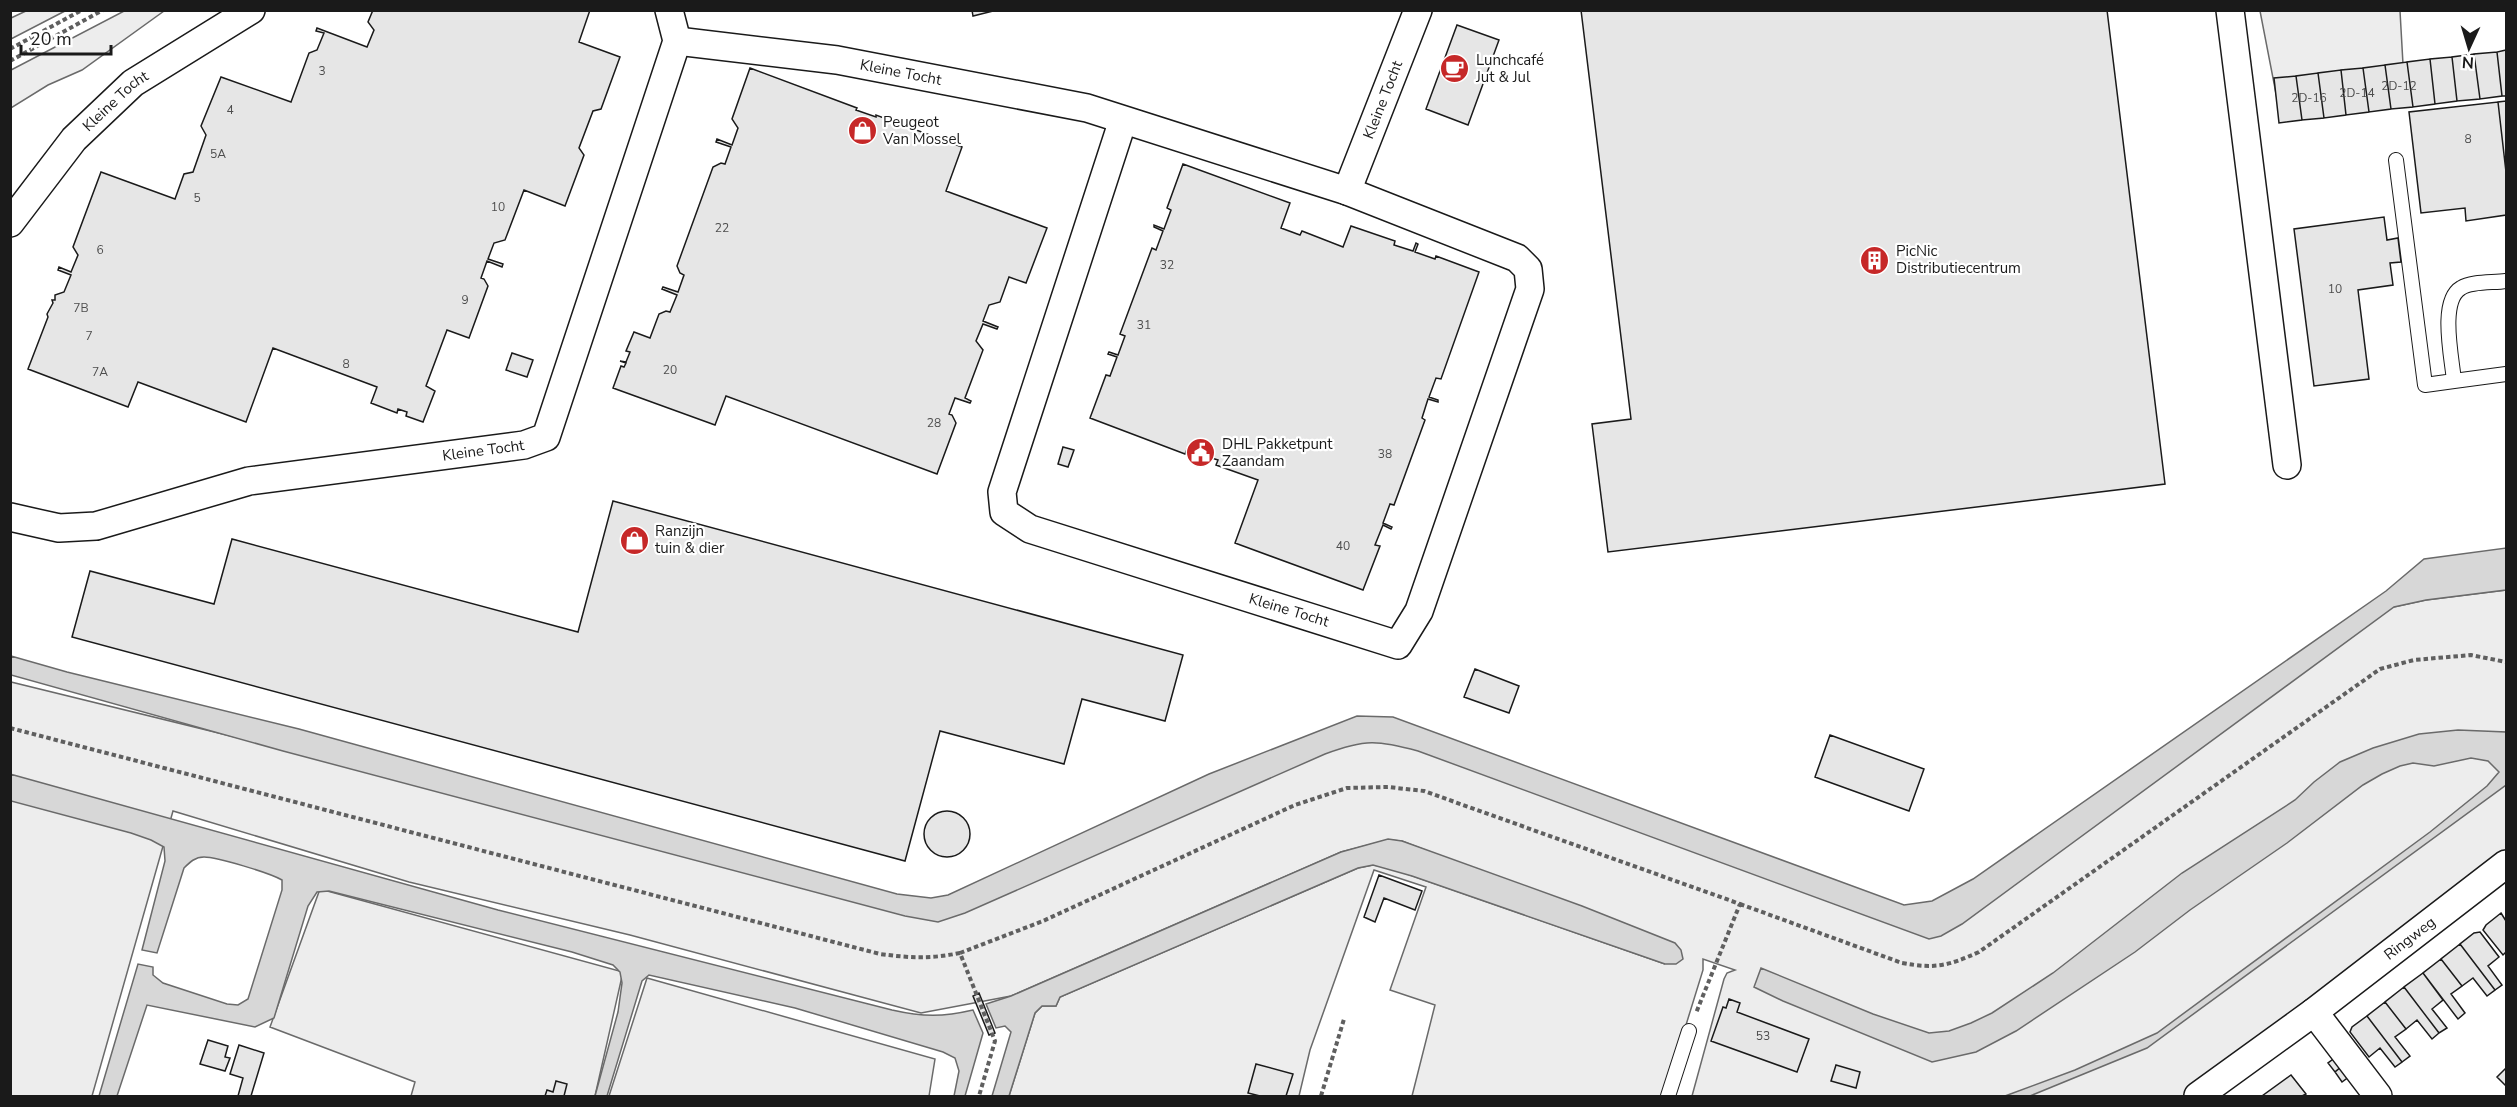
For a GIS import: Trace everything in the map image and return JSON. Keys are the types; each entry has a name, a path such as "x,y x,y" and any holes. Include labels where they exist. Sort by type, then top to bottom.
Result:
{"street":[{"name":"Kleine Tocht","path":"10,223 74,139 133,83 251,10"},
{"path":"669,10 677,41"},
{"name":"Kleine Tocht","path":"1347,191 1418,10"},
{"path":"2230,10 2287,465"},
{"name":"Kleine Tocht","path":"10,517 59,528 96,526 249,481 524,445 546,437 677,41 837,60 1087,108 1347,191 1517,258 1528,268 1530,289 1419,611 1398,645 1030,529 1004,512 1002,492 1123,120"},
{"name":"Ringweg","path":"2213,1093 2313,1012 2506,864"},
{"path":"2313,1012 2378,1096"}],"lane":[{"path":"2396,160 2425,385 2506,374"},
{"path":"2454,381 2448,313 2451,297 2463,286 2506,281"},
{"path":"1668,1096 1689,1031"}],"path":[{"path":"10,49 82,10"},
{"path":"10,61 103,10"},
{"path":"10,728 880,954 923,958 960,953 1043,921 1211,842 1295,806 1347,788 1388,787 1424,791 1902,963 1926,968 1952,964 1979,952 2380,669 2414,660 2471,655 2506,662"},
{"path":"1689,1031 1740,904"},
{"path":"960,953 995,1041 979,1096"},
{"path":"1321,1096 1344,1020"}],"shaded area":[{"path":"126,10 164,11 82,70 48,85 11,108 11,70"},
{"path":"26,11 65,11 11,39 11,18"},
{"path":"2260,11 2400,11 2404,82 2278,104"},
{"path":"2506,548 2506,590 2426,600 2394,607 1962,924 1941,936 1929,939 1418,751 1382,743 1361,744 1325,754 965,913 938,922 905,916 283,751 11,675 11,656 299,729 897,894 931,898 948,895 1209,774 1357,716 1393,717 1904,905 1932,901 1973,879 2386,591 2424,559"},
{"path":"2506,590 2506,852 2186,1096 1692,1096 1724,979 1727,973 1735,970 1703,959 1703,970 1664,1096 1412,1096 1435,1005 1390,990 1426,887 1374,870 1310,1050 1299,1096 1009,1096 1035,1013 1042,1006 1056,1006 1060,997 1358,868 1373,865 1387,867 1665,964 1425,850 1402,841 1388,840 1341,852 1011,996 921,1013 630,935 409,882 173,811 92,1096 11,1096 11,682 549,814 926,911 1372,725 1935,923 2388,597 2394,607 2426,600"},
{"path":"2458,730 2506,732 2506,785 2147,1048 2030,1096 2005,1096 2075,1070 2157,1033 2430,832 2487,786 2499,772 2488,761 2471,758 2434,766 2413,763 2382,774 2363,785 2287,843 2190,910 2135,952 2016,1031 1976,1052 1932,1062 1754,987 1761,968 1873,1014 1929,1033 1949,1031 1971,1023 1992,1013 2053,973 2182,873 2295,800 2340,762 2373,748 2419,734"},
{"path":"10,774 498,910 892,1010 933,1015 973,1010 983,1033 965,1096 954,1096 959,1071 955,1058 943,1052 795,1008 649,975 642,981 607,1096 595,1096 618,1012 622,983 620,972 613,965 572,952 329,891 317,892 308,906 274,1018 255,1027 147,1005 117,1096 99,1096 138,964 153,967 153,975 163,983 227,1004 238,1005 248,999 282,890 282,880 220,860 204,857 195,859 184,868 157,953 142,950 165,861 164,847 131,833 11,801"},
{"path":"1388,839 1402,841 1582,906 1675,943 1681,950 1683,959 1676,964 1665,964 1412,876 1373,865 1358,868 1060,997 1056,1006 1042,1006 1035,1013 1009,1096 992,1096 1011,1032 1005,1026 996,1028 986,1004 1011,996 1341,852"},
{"path":"320,889 623,972 595,1096 411,1096 415,1082 270,1027"},
{"path":"647,978 935,1059 929,1096 609,1096"}],"building":[{"path":"373,10 590,10 579,42 620,57 601,109 593,111 579,148 584,155 565,206 524,190 505,240 494,243 488,259 503,264 502,267 487,261 481,278 488,286 469,338 447,330 426,386 435,391 423,422 406,416 407,412 398,409 397,413 371,403 377,387 273,348 246,422 138,382 128,407 28,369 53,303 52,300 55,300 55,295 64,292 71,275 58,270 59,267 71,272 78,255 73,247 101,172 175,199 184,174 193,172 206,135 201,126 221,77 291,102 309,53 317,50 324,33 316,31 317,28 367,47 374,30 368,22"},
{"path":"972,10 997,10 973,16"},
{"name":"PicNic Distributiecentrum","path":"1581,10 2107,10 2165,484 1608,552 1592,424 1631,419"},
{"path":"1457,25 1499,40 1468,125 1426,109"},
{"path":"2506,50 2506,96 2502,96 2497,52"},
{"path":"2497,52 2502,96 2480,99 2474,54"},
{"path":"2474,54 2480,99 2457,101 2452,57"},
{"path":"2452,57 2457,101 2435,104 2430,59"},
{"path":"2430,59 2435,104 2413,107 2407,62"},
{"path":"2407,62 2413,107 2391,109 2385,65"},
{"path":"2385,65 2391,109 2369,112 2363,68"},
{"path":"750,68 857,108 856,110 876,117 876,115 962,147 946,191 1047,228 1026,283 1009,277 1000,302 989,305 983,321 998,327 997,329 983,324 976,341 983,350 965,398 971,401 970,403 955,398 949,414 956,423 937,474 726,396 715,425 613,388 621,366 624,367 626,363 620,361 626,362 630,352 626,351 634,332 650,338 659,314 670,312 677,295 662,289 663,287 678,292 684,275 680,273 677,266 713,167 721,163 725,164 731,147 716,142 717,139 732,145 738,128 732,119"},
{"path":"2363,68 2369,112 2346,115 2341,70"},
{"path":"2341,70 2346,115 2324,118 2318,73"},
{"path":"2318,73 2324,118 2302,120 2296,76"},
{"path":"2296,76 2302,120 2279,123 2274,78"},
{"path":"2506,101 2506,172 2498,102"},
{"path":"2498,102 2506,172 2506,215 2466,221 2465,208 2421,213 2409,112"},
{"path":"1183,164 1290,203 1281,228 1300,235 1302,231 1343,247 1351,226 1395,241 1394,245 1413,251 1416,243 1418,244 1415,252 1435,259 1436,256 1479,272 1441,379 1436,378 1429,397 1438,402 1428,399 1422,418 1425,420 1394,505 1390,504 1383,523 1392,527 1391,529 1383,525 1375,545 1380,546 1363,590 1235,543 1258,480 1216,465 1218,460 1199,454 1195,463 1193,462 1196,453 1187,449 1185,454 1090,418 1106,375 1110,376 1117,357 1108,354 1109,352 1118,355 1125,336 1120,334 1152,248 1156,250 1163,231 1154,225 1164,229 1171,210 1167,208"},
{"path":"2384,217 2387,240 2398,238 2401,262 2390,263 2393,285 2358,290 2369,379 2314,386 2294,229"},
{"path":"512,353 533,360 527,377 506,370"},
{"path":"1063,447 1074,450 1068,467 1058,464"},
{"path":"613,501 1183,655 1165,721 1082,699 1064,764 940,731 905,861 72,637 90,571 214,604 232,539 578,632"},
{"path":"1475,669 1519,686 1509,713 1464,697"},
{"path":"1830,735 1924,769 1909,811 1815,777"},
{"path":"947,811 956,812 964,817 969,825 969,843 964,851 956,856 947,857 938,856 930,851 925,843 924,834 925,825 930,817 938,812"},
{"path":"1379,875 1422,891 1415,910 1384,898 1375,922 1364,917"},
{"path":"2501,913 2506,921 2506,952 2503,955 2483,930"},
{"path":"2480,932 2499,957 2488,966 2502,985 2495,990 2460,944 2474,933"},
{"path":"2460,944 2495,990 2487,996 2473,978 2462,986 2441,959"},
{"path":"2441,959 2462,986 2451,994 2465,1013 2458,1019 2423,973"},
{"path":"2423,973 2443,1000 2432,1009 2447,1028 2439,1033 2404,987"},
{"path":"2404,987 2439,1033 2432,1039 2417,1020 2406,1029 2385,1002"},
{"path":"979,993 995,1033 989,1035 973,996"},
{"path":"1729,999 1740,1003 1737,1012 1809,1039 1797,1072 1711,1041 1723,1007 1726,1008"},
{"path":"2385,1002 2406,1029 2395,1037 2410,1056 2402,1062 2367,1016"},
{"path":"2367,1016 2402,1062 2395,1067 2380,1048 2369,1057 2350,1032 2352,1027"},
{"path":"208,1040 228,1046 225,1057 230,1058 225,1071 200,1064"},
{"path":"239,1045 264,1053 251,1096 238,1096 243,1078 230,1074"},
{"path":"2336,1057 2342,1066 2335,1072 2328,1063"},
{"path":"1256,1064 1293,1074 1286,1096 1260,1096 1248,1093"},
{"path":"1836,1065 1860,1072 1856,1088 1831,1081"},
{"path":"2342,1066 2350,1076 2342,1082 2335,1072"},
{"path":"2506,1068 2506,1086 2497,1077"},
{"path":"2291,1075 2306,1094 2302,1096 2262,1096"},
{"path":"556,1081 567,1084 564,1096 545,1096 547,1090 553,1092"}],"place":[{"name":"Lunchcafé Jut & Jul","path":"1455,69"},
{"name":"Peugeot Van Mossel","path":"862,131"},
{"name":"PicNic Distributiecentrum","path":"1875,260"},
{"name":"DHL Pakketpunt Zaandam","path":"1201,453"},
{"name":"Ranzijn tuin & dier","path":"634,540"}]}
